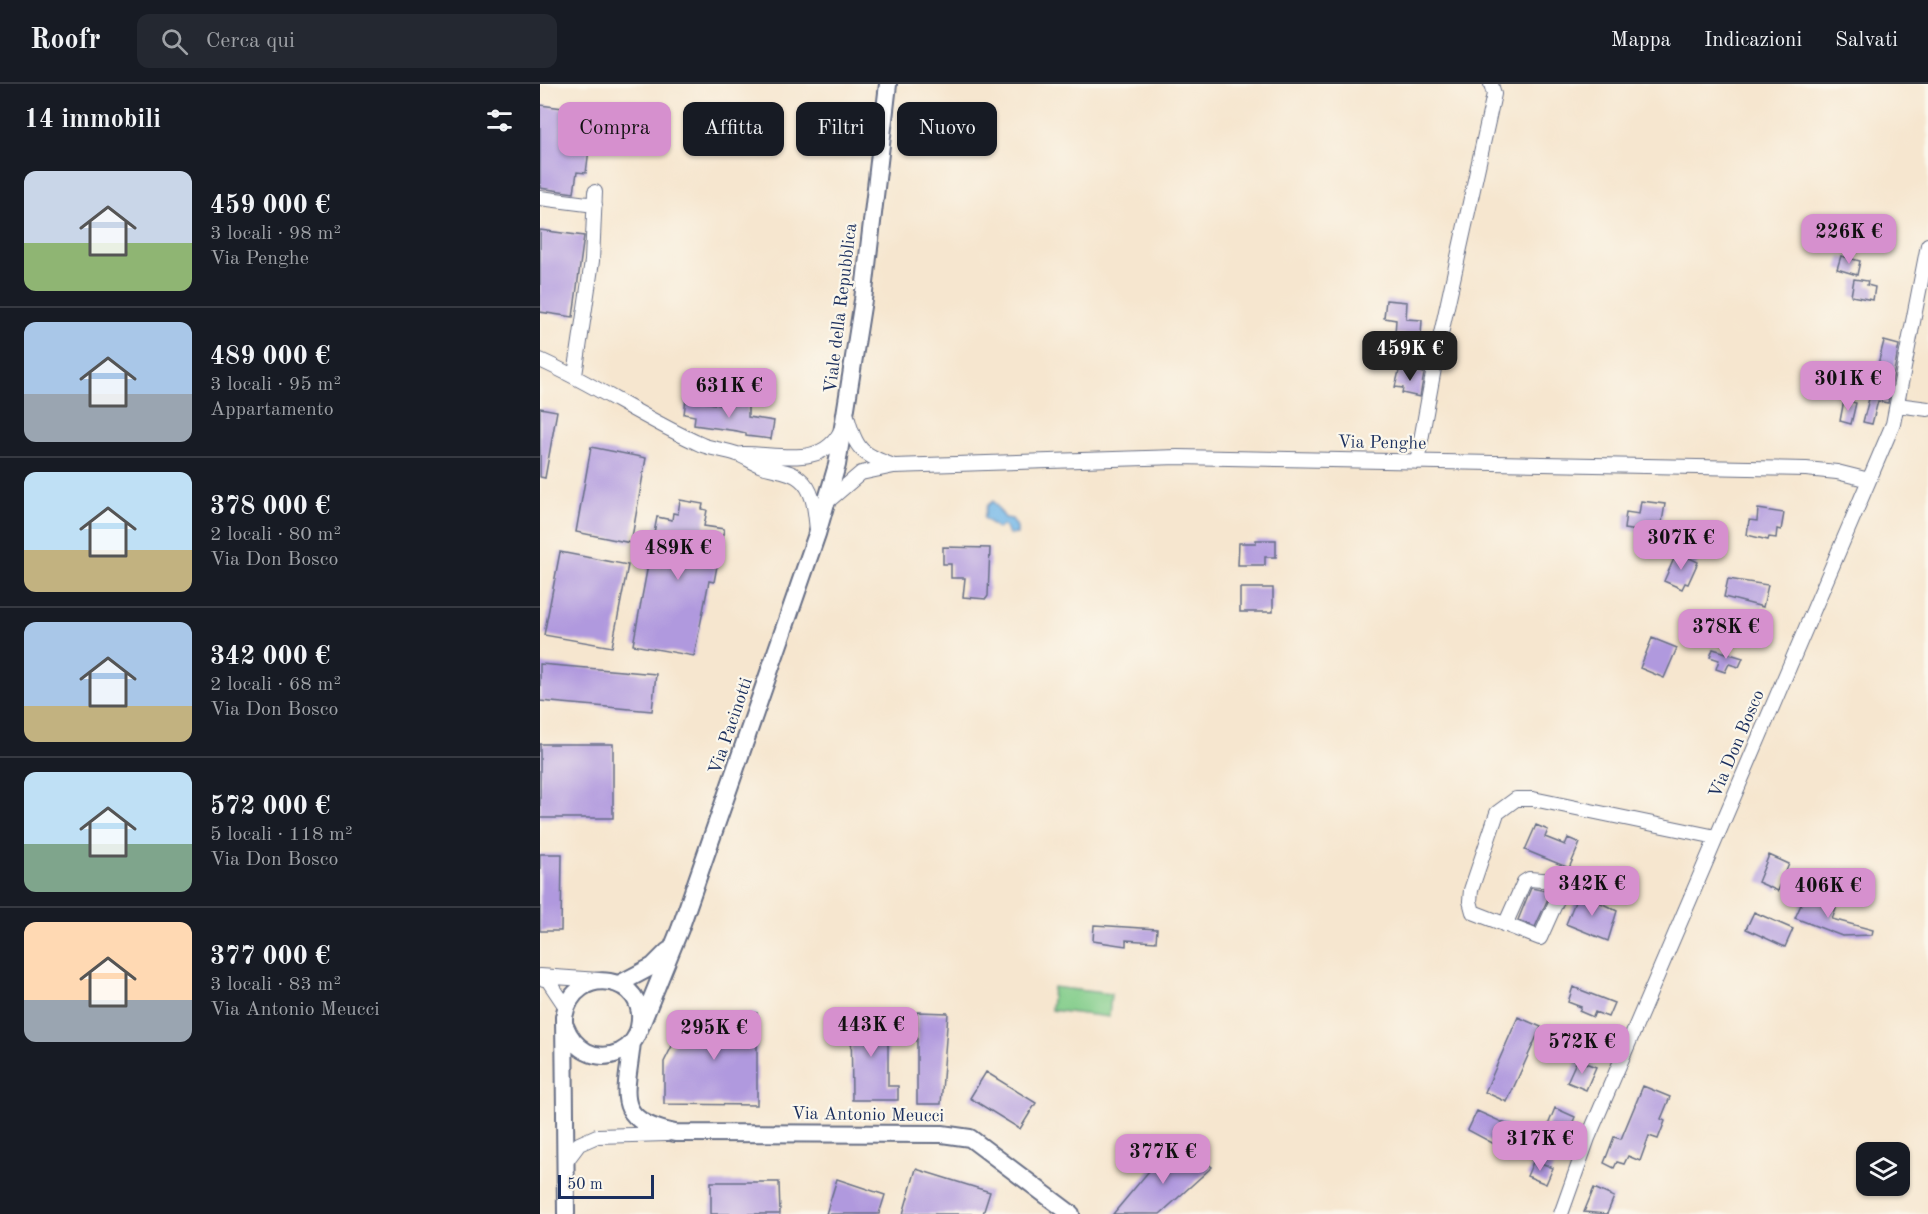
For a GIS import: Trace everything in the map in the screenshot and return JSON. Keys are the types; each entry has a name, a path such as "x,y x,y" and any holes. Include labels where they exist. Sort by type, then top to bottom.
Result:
{"main road":[{"name":"Viale della Repubblica","path":"817,534 827,502 847,416 888,84"},
{"name":"Via Pacinotti","path":"680,929 817,534"},
{"path":"567,1214 566,1007 576,991 585,985 612,982 653,966 669,949 680,929"},
{"path":"565,1026 569,1038 588,1053 612,1055 635,1036 680,929"},
{"path":"612,982 635,999 639,1009 635,1036"},
{"name":"Via Antonio Meucci","path":"635,1036 626,1094 629,1109 644,1124 675,1133 942,1134 970,1137 1071,1214"}],"street":[{"path":"1417,462 1437,352 1494,94 1491,84"},
{"path":"540,198 595,198 592,261 575,375"},
{"name":"Via Don Bosco","path":"1561,1214 1588,1138 1893,424 1928,245"},
{"path":"540,360 575,375 668,429 705,446 740,454 786,458 816,453 829,447 839,435 847,416"},
{"path":"1897,405 1928,409"},
{"name":"Via Penghe","path":"847,416 855,444 861,452 894,466"},
{"path":"740,454 760,465 789,473 800,479 809,490 814,507 817,534"},
{"name":"Via Penghe","path":"827,502 861,473 894,466 1178,457 1806,469 1837,472 1869,480"},
{"path":"1505,925 1524,882 1528,879 1554,881 1561,891 1540,938 1505,925 1473,912 1470,901 1471,890 1497,813 1516,799 1533,800 1716,837"},
{"path":"540,977 612,982"},
{"path":"540,977 548,980 566,1007"},
{"name":"Via Antonio Meucci","path":"567,1160 579,1144 597,1136 675,1133"}],"green space":[{"path":"1053,987 1111,994 1109,1017 1051,1010"}],"water":[{"path":"993,501 1005,518 1012,519 1017,527 1017,534 1010,535 1003,525 998,529 984,518 987,506"}],"building":[{"path":"540,105 558,107 558,156 588,156 586,173 577,172 574,193 540,188"},
{"path":"540,230 584,236 573,317 540,312"},
{"path":"1841,256 1860,261 1857,275 1837,269"},
{"path":"1854,279 1868,281 1867,285 1875,287 1873,300 1851,296"},
{"path":"1386,300 1407,302 1406,319 1422,320 1421,336 1395,334 1396,320 1384,318"},
{"path":"1884,341 1899,345 1888,403 1878,401 1872,424 1863,422"},
{"path":"1400,367 1424,373 1420,397 1402,393 1403,388 1395,387"},
{"path":"686,399 727,406 727,403 748,406 748,417 774,421 771,439 694,425 695,416 684,414"},
{"path":"1844,400 1856,403 1851,424 1840,421"},
{"path":"540,408 557,411 545,478 540,477"},
{"path":"591,447 646,458 631,543 576,532"},
{"path":"680,500 703,504 702,509 707,510 704,526 724,529 714,582 709,581 694,656 633,645 657,517 672,520 673,513 678,514"},
{"path":"1641,501 1665,504 1660,534 1624,529 1626,512 1639,514"},
{"path":"1758,509 1784,513 1781,530 1777,529 1776,538 1769,537 1768,540 1747,535 1749,520 1757,521"},
{"path":"1256,540 1276,540 1276,557 1265,557 1265,565 1238,565 1239,543 1256,543"},
{"path":"943,547 990,548 986,599 963,597 965,578 951,578 951,564 943,564"},
{"path":"560,552 628,565 612,647 544,635"},
{"path":"1677,552 1698,562 1688,584 1685,583 1682,589 1664,581"},
{"path":"1728,579 1768,585 1763,607 1724,597"},
{"path":"1240,588 1273,588 1273,612 1240,612"},
{"path":"1652,638 1677,648 1664,678 1640,668"},
{"path":"1713,649 1743,658 1739,667 1729,664 1725,672 1716,669 1719,660 1710,657"},
{"path":"540,664 656,674 652,711 540,701"},
{"path":"540,744 613,744 613,818 540,818"},
{"path":"1536,825 1548,830 1545,837 1565,845 1568,838 1580,843 1569,868 1525,850"},
{"path":"540,854 562,854 561,931 540,931"},
{"path":"1769,855 1789,864 1778,891 1758,882"},
{"path":"1531,888 1551,892 1535,927 1518,920"},
{"path":"1579,892 1617,911 1608,941 1566,924"},
{"path":"1805,896 1836,909 1832,919 1873,930 1872,935 1842,936 1795,918"},
{"path":"1754,912 1793,929 1785,947 1746,929"},
{"path":"1094,925 1157,929 1156,942 1126,940 1126,946 1093,941"},
{"path":"1573,987 1614,1003 1608,1017 1595,1012 1593,1017 1579,1011 1581,1007 1568,1002"},
{"path":"917,1012 948,1013 941,1104 917,1104"},
{"path":"682,1013 757,1013 757,1105 664,1104 664,1062 674,1042 682,1042"},
{"path":"851,1013 888,1013 888,1086 898,1086 898,1100 852,1100"},
{"path":"1518,1017 1541,1027 1507,1102 1485,1092"},
{"path":"1577,1060 1596,1067 1586,1090 1567,1082"},
{"path":"986,1072 1036,1103 1020,1129 970,1098"},
{"path":"1643,1086 1670,1097 1661,1119 1665,1121 1658,1139 1649,1136 1640,1161 1628,1156 1624,1164 1617,1162 1614,1168 1604,1163 1614,1137 1621,1139"},
{"path":"1555,1108 1575,1117 1565,1141 1546,1130"},
{"path":"1477,1111 1522,1131 1513,1150 1497,1143 1496,1145 1468,1130"},
{"path":"1170,1146 1197,1167 1203,1160 1212,1167 1160,1214 1113,1214"},
{"path":"1534,1160 1553,1168 1546,1184 1527,1176"},
{"path":"916,1169 990,1192 983,1214 903,1214"},
{"path":"837,1179 885,1195 879,1214 826,1214"},
{"path":"711,1182 779,1182 780,1214 711,1214"},
{"path":"1594,1188 1614,1197 1607,1214 1584,1212"}]}
